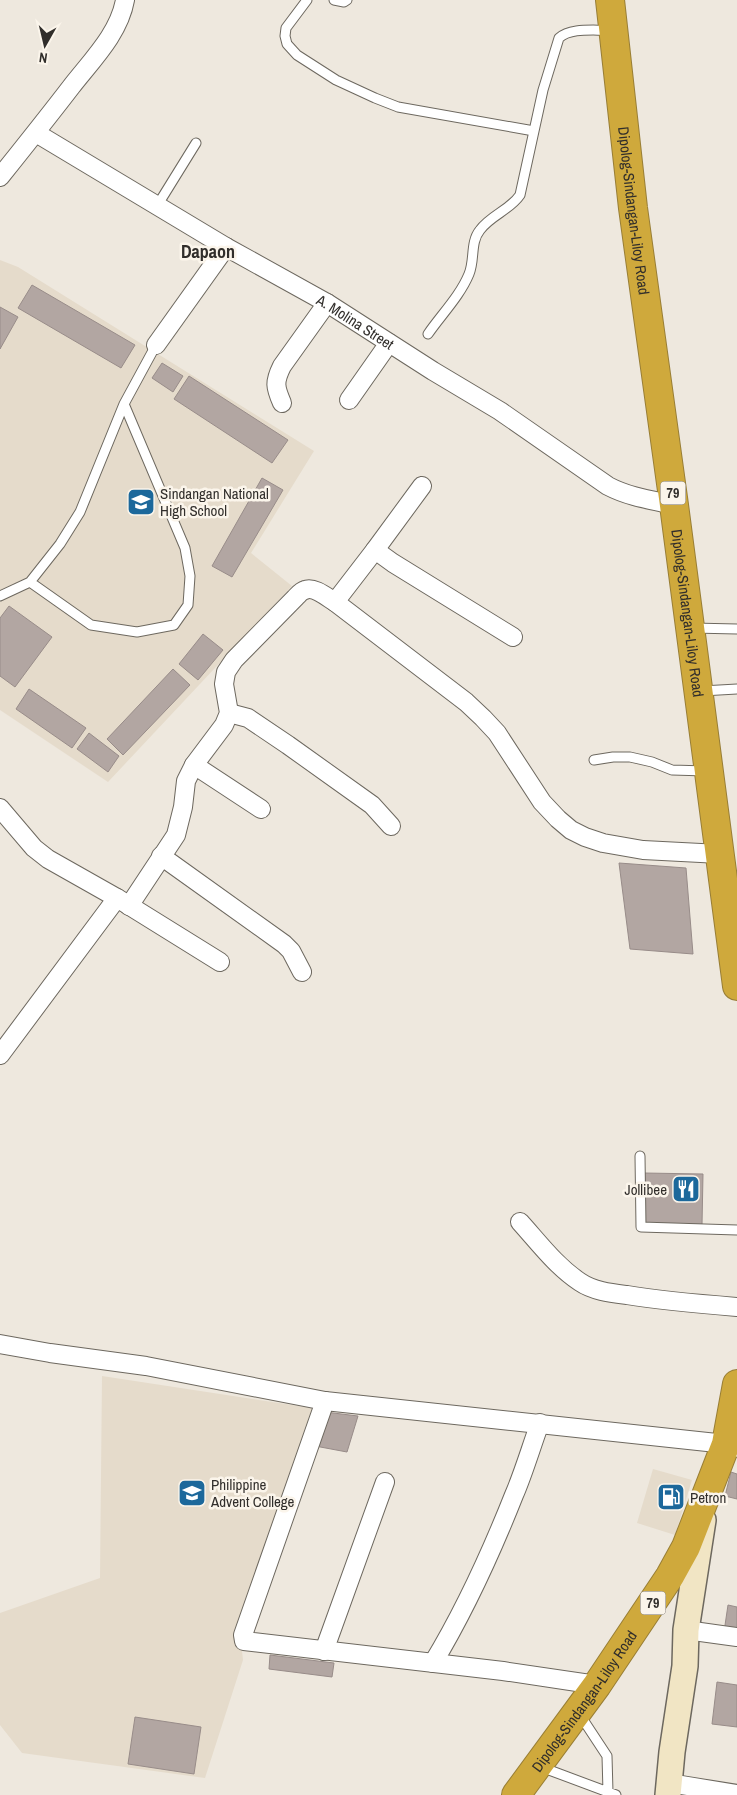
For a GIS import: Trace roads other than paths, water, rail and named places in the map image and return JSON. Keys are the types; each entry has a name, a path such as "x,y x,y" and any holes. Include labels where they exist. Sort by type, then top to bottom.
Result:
{"highway":[{"name":"Dipolog-Sindangan-Liloy Road","path":"610,0 633,208 737,986"},
{"name":"Dipolog-Sindangan-Liloy Road","path":"516,1795 597,1685 670,1576 686,1547 706,1498 731,1447 737,1384"}],"street":[{"path":"0,177 109,37 122,13 125,0"},
{"name":"A. Molina Street","path":"36,133 226,247 327,303 500,411 608,486 637,498 674,505"},
{"path":"156,345 226,247"},
{"path":"282,403 275,383 282,366 327,303"},
{"path":"349,400 389,343"},
{"path":"335,602 422,486"},
{"path":"375,550 393,564 513,637"},
{"path":"0,1055 176,835 183,807 186,781 194,765 217,737 229,712 224,684 226,672 234,660 305,590 318,592 335,602 466,702 484,718 497,733 542,802 571,830 603,843 661,851 720,854"},
{"path":"229,712 248,718 288,745 372,806 391,826"},
{"path":"194,765 261,809"},
{"path":"0,808 34,848 48,859 123,902 220,962"},
{"path":"161,856 284,944 291,951 302,972"},
{"path":"520,1222 562,1267 580,1282 592,1288 656,1300 737,1307"},
{"path":"0,1344 146,1366 326,1401 540,1423 731,1447"},
{"path":"326,1401 242,1638 244,1641 503,1671 597,1685"},
{"path":"432,1663 456,1622 487,1557 515,1494 540,1423"},
{"path":"324,1651 385,1482"},
{"path":"706,1498 686,1630 685,1666 669,1789 737,1794"},
{"path":"686,1630 737,1638"}],"lane":[{"path":"308,0 286,28 287,44 297,56 336,80 398,107 534,131"},
{"path":"334,0 344,2 347,0"},
{"path":"428,334 464,284 470,272 475,241 479,231 490,219 514,204 520,195 543,90 559,38 571,32 614,30"},
{"path":"157,206 196,143"},
{"path":"0,596 30,582 60,544 80,512 124,404 156,345"},
{"path":"30,582 91,625 137,632 174,625 188,605 190,576 185,548 124,404"},
{"path":"690,628 737,629"},
{"path":"699,692 737,689"},
{"path":"594,760 630,757 652,762 672,770 709,771"},
{"path":"640,1156 641,1227 737,1230"},
{"path":"538,1766 612,1794 607,1756 577,1712"}],"place":[{"name":"Sindangan National High School","path":"141,502"},
{"name":"Jollibee","path":"686,1189"},
{"name":"Philippine Advent College","path":"192,1493"},
{"name":"Petron","path":"671,1497"}],"district":[{"name":"Dapaon","path":"208,251"}]}
